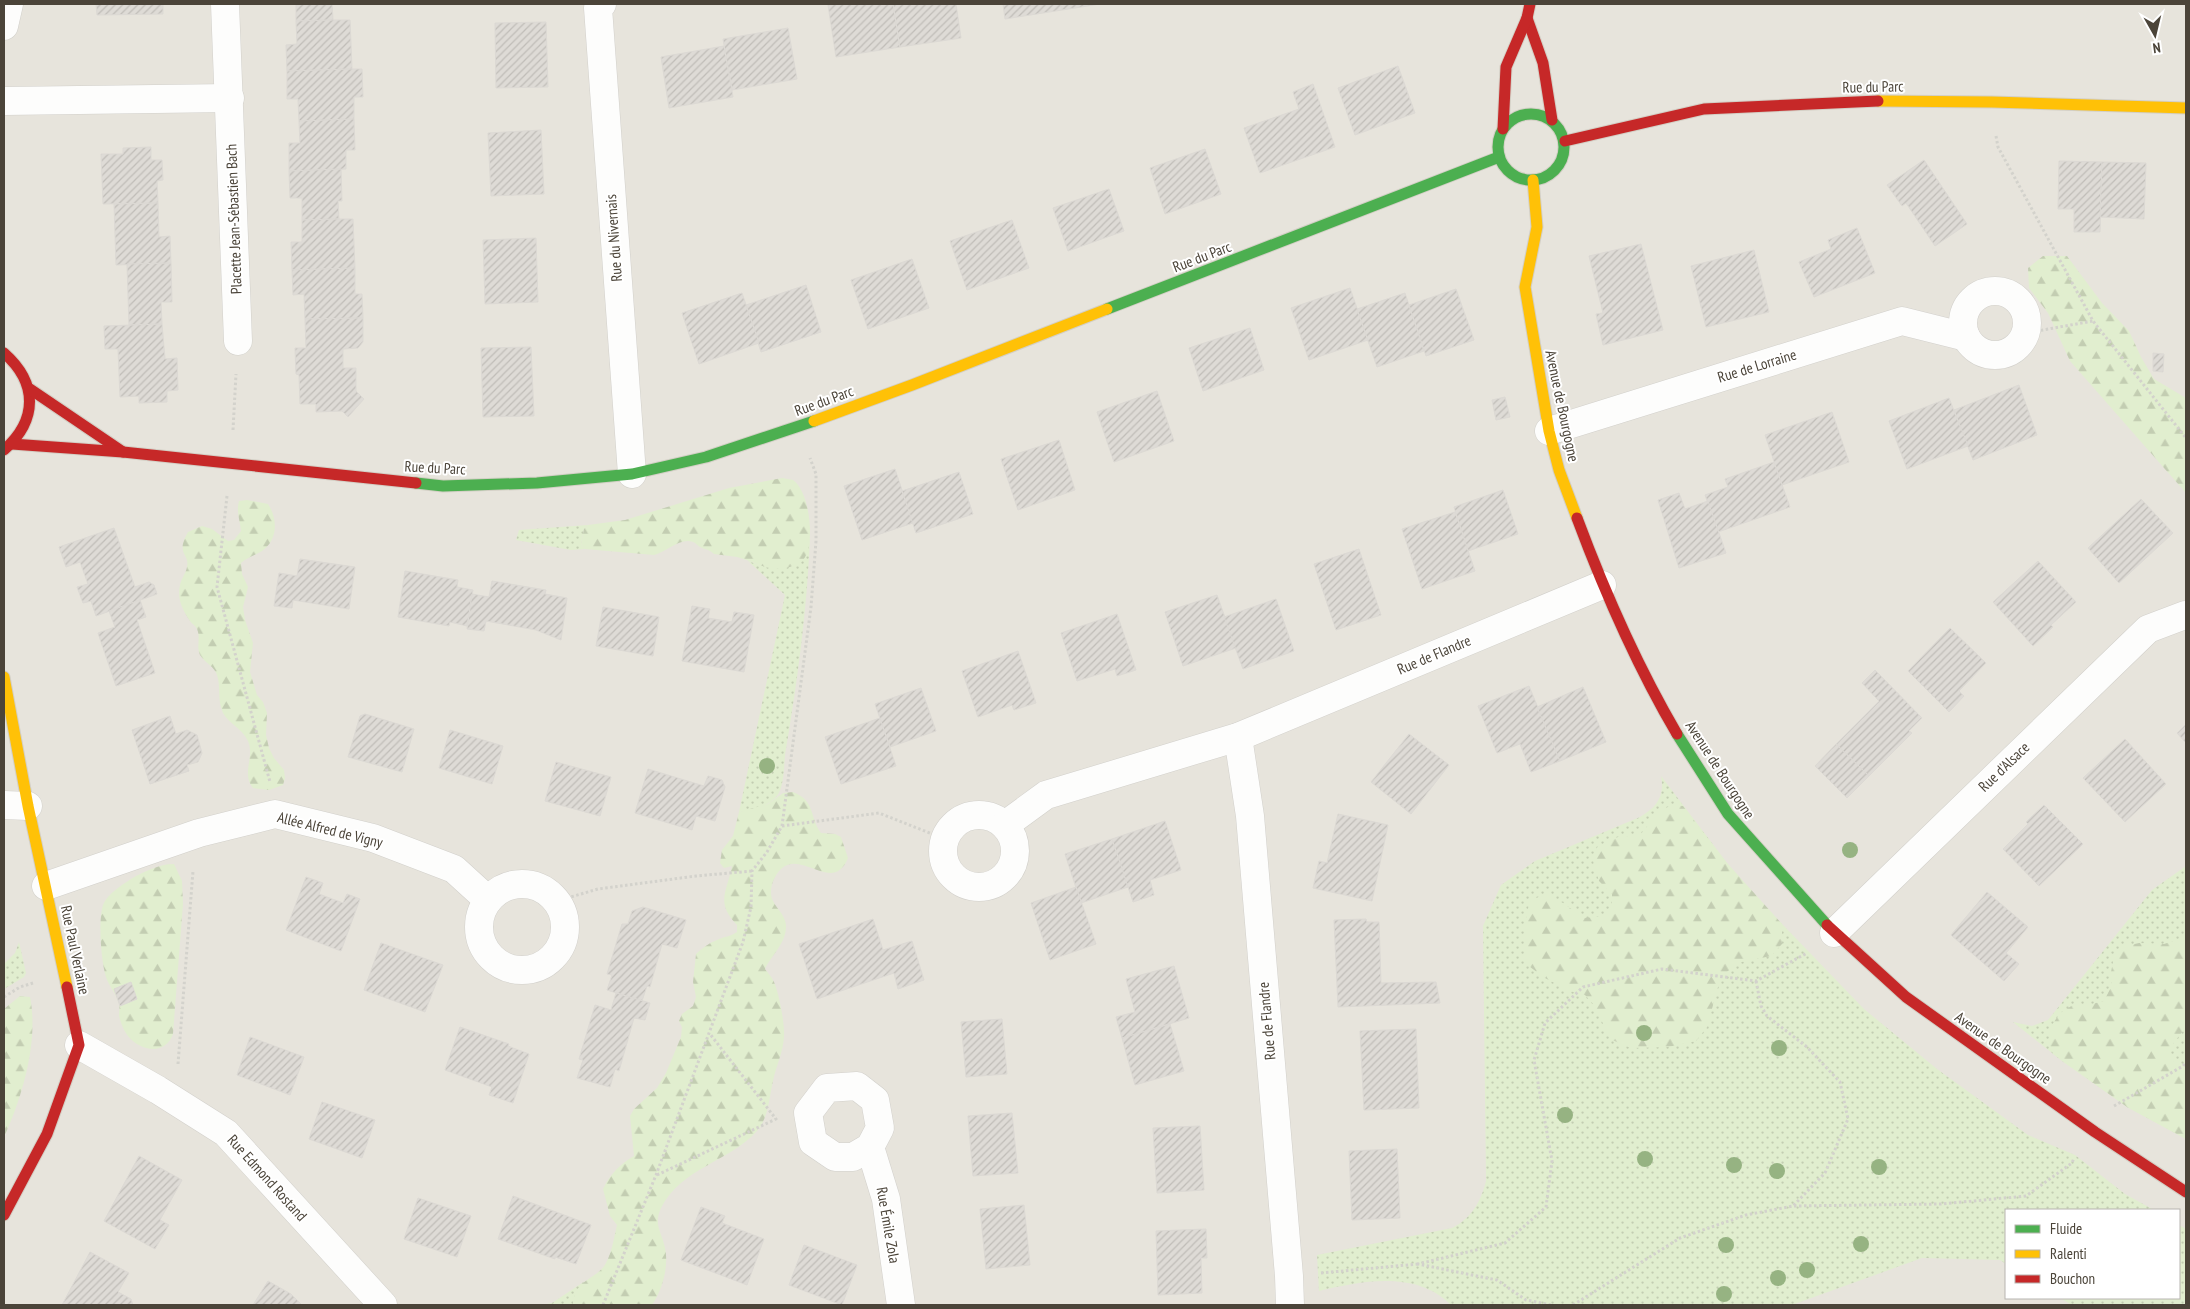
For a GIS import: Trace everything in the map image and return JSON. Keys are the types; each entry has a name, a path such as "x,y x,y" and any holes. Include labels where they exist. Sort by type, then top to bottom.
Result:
{"street":[{"path":"4,26 9,4"},
{"name":"Placette Jean-Sébastien Bach","path":"225,4 238,341"},
{"name":"Rue du Nivernais","path":"602,4 598,8 632,474"},
{"path":"1503,129 1516,117 1525,114 1535,113 1552,120 1560,129 1565,141 1565,152 1558,168 1544,178 1533,180 1516,176 1503,164 1499,157 1499,138 1503,129 1506,67 1527,18 1530,4"},
{"path":"1527,18 1543,63 1552,120"},
{"path":"4,101 230,98"},
{"name":"Rue du Parc","path":"1565,141 1704,110 1874,101 1992,102 2186,108"},
{"name":"Rue du Parc","path":"8,447 123,452 443,486 537,483 632,474 706,457 799,426 949,370 1499,157"},
{"name":"Avenue de Bourgogne","path":"1533,180 1537,226 1525,286 1549,431 1559,470 1602,584 1658,701 1728,814 1751,843 1834,933 1906,997 2095,1132 2186,1192"},
{"path":"1996,290 2014,296 2026,313 2026,333 2014,349 1996,356 1979,351 1966,338 1964,313 1976,296 1996,290"},
{"name":"Rue de Lorraine","path":"1549,431 1902,321 1966,338"},
{"path":"4,353 12,358 23,372 30,389 30,409 24,428 8,447"},
{"name":"Rue du Parc","path":"30,389 123,452"},
{"name":"Rue de Flandre","path":"1005,825 1046,795 1238,737 1602,584"},
{"name":"Rue d'Alsace","path":"1834,933 2148,629 2186,613"},
{"name":"Rue Paul Verlaine","path":"4,677 16,806 46,886 79,1045"},
{"name":"Rue de Flandre","path":"1238,737 1250,816 1290,1305"},
{"name":"Allée Alfred de Vigny","path":"46,886 199,833 275,814 373,838 454,869 488,900"},
{"path":"983,815 995,818 1005,825 1012,835 1015,846 1013,864 1003,878 993,884 982,887 970,886 959,881 951,873 944,857 945,839 950,829 960,820 971,816 983,815"},
{"path":"514,884 526,884 548,893 557,901 566,924 561,946 545,964 521,971 507,968 489,956 479,935 480,913 488,900 497,891 514,884"},
{"path":"4,1215 47,1134 79,1045"},
{"name":"Rue Edmond Rostand","path":"79,1045 158,1090 226,1133 383,1305"},
{"name":"Rue Émile Zola","path":"870,1147 886,1199 901,1305"}],"path":[{"path":"1992,102 1998,147 2093,321 2186,438"},
{"path":"2026,333 2093,321"},
{"path":"238,341 231,463 217,587 272,786 275,814"},
{"path":"603,1305 656,1175 743,942 751,908 752,872 767,852 782,826 811,607 816,541 816,474 799,426"},
{"path":"782,826 879,813 945,839"},
{"path":"158,1090 178,1066 194,858 199,833"},
{"path":"557,901 598,889 696,876 752,872"},
{"path":"1289,1276 1418,1264 1505,1243 1546,1207 1552,1162 1534,1060 1545,1024 1583,986 1662,969 1756,981 1796,960 1834,933"},
{"path":"1756,981 1761,1006 1768,1016 1807,1047 1840,1082 1848,1119 1825,1173 1793,1206"},
{"path":"656,1175 776,1119 710,1034"},
{"path":"1573,1305 1680,1238 1746,1215 1793,1206 1941,1204 2026,1196 2072,1163 2075,1155 2095,1132 2114,1105 2183,1066 2186,1062"},
{"path":"1418,1264 1497,1280 1526,1300 1551,1305"}],"shaded area":[{"path":"4,4 2186,4 2186,1305 4,1305"}],"green space":[{"path":"2043,256 2067,256 2102,303 2129,331 2154,379 2186,398 2186,493 2070,361 2048,313 2029,288 2028,268"},
{"path":"782,478 793,480 799,486 804,495 809,519 810,531 807,553 802,561 790,567 773,569 761,566 737,557 714,554 694,542 688,541 679,543 654,555 585,549 581,544 584,529 588,525 625,520 729,488"},
{"path":"247,500 268,504 275,523 274,535 267,546 241,563 242,574 248,587 243,607 245,620 253,643 250,672 257,695 263,702 267,713 266,735 269,748 274,758 284,770 285,778 283,785 269,790 253,788 250,782 248,777 250,747 248,741 242,732 223,713 217,675 200,655 197,629 185,612 179,595 187,567 183,545 188,532 202,526 212,529 228,541 234,540 241,531 238,512 239,501"},
{"path":"588,525 584,529 581,544 585,549 571,550 516,540 519,530"},
{"path":"810,538 807,593 801,647 781,787 777,796 769,803 739,812 785,595 748,561 769,567 787,567 801,559 807,550"},
{"path":"1661,776 1727,863 1754,895 1864,1009 1937,1069 2028,1135 2075,1155 2125,1194 2152,1209 2005,1209 2005,1263 2000,1260 1922,1258 1792,1305 1451,1305 1437,1294 1422,1287 1388,1281 1353,1284 1319,1291 1317,1255 1452,1228 1465,1219 1475,1208 1486,1181 1483,926 1501,885 1535,861 1640,817 1655,805 1661,795"},
{"path":"793,792 809,805 821,833 835,834 841,837 848,858 842,868 834,873 798,864 789,864 778,872 772,884 772,897 784,918 786,931 782,943 765,969 773,980 778,994 783,1017 784,1037 764,1120 757,1131 745,1142 681,1183 670,1194 661,1208 658,1226 666,1251 666,1267 662,1284 652,1305 573,1305 577,1290 598,1273 610,1254 617,1225 610,1216 603,1189 616,1170 634,1156 630,1116 634,1109 657,1088 666,1073 681,1037 682,1027 679,1021 682,1014 693,1006 696,997 693,982 696,954 711,943 737,932 737,925 730,917 724,903 732,866 724,868 720,863 722,850 733,836 739,812 768,804 783,793"},
{"path":"1671,805 1683,806 1727,863 1782,924 1782,944 1771,956 1741,962 1721,976 1707,1027 1696,1041 1668,1047 1631,1048 1610,1039 1595,1006 1585,995 1570,991 1545,978 1526,964 1524,932 1526,917 1530,901 1545,894 1563,903 1584,918 1605,916 1612,904 1612,894 1599,881 1592,857 1598,846 1618,837 1640,835 1658,813"},
{"path":"174,864 182,881 183,904 173,1034 170,1041 165,1045 153,1049 146,1048 133,1041 121,1023 118,1000 107,981 104,970 101,912 108,897 127,881 151,869"},
{"path":"2186,866 2186,1139 2127,1107 2062,1061 2013,1022 2032,1026 2048,1020 2152,890"},
{"path":"2186,937 2186,1027 2169,1049 2170,1058 2186,1072 2186,1139 2127,1107 2053,1054 2049,1043 2050,1028 2060,1013 2073,1005 2088,1005 2104,1001 2112,985 2110,977 2114,957 2126,946 2139,943 2164,944"},
{"path":"19,942 26,973 24,977 4,989 4,964 15,953"},
{"path":"20,996 30,997 32,1032 30,1050 23,1087 4,1137 4,1009"},
{"path":"2180,1226 2186,1229 2186,1305 2072,1305 2062,1299 2180,1299"},
{"path":"585,1281 576,1292 573,1305 541,1305 552,1303"}],"building":[{"path":"96,4 163,4 163,14 97,15"},
{"path":"296,4 332,4 333,20 296,21"},
{"path":"893,4 900,47 836,57 828,5"},
{"path":"893,4 956,4 961,38 900,47"},
{"path":"1003,4 1061,4 1062,10 1005,19"},
{"path":"1061,4 1100,4 1062,10"},
{"path":"350,20 352,69 287,71 286,45 297,44 296,21"},
{"path":"546,22 548,87 496,88 495,23"},
{"path":"788,28 797,79 732,90 723,39"},
{"path":"724,46 733,97 669,108 661,57"},
{"path":"1398,66 1415,113 1355,135 1338,88"},
{"path":"362,69 363,97 354,97 354,119 299,121 298,99 287,99 287,71"},
{"path":"1313,84 1335,147 1260,173 1244,128 1299,109 1293,92"},
{"path":"354,119 355,150 346,150 346,169 289,171 289,143 300,143 299,121"},
{"path":"541,130 544,194 491,196 488,133"},
{"path":"151,147 151,160 162,160 163,180 157,181 158,203 103,204 101,154 123,154 123,148"},
{"path":"1205,149 1221,194 1165,214 1150,168"},
{"path":"1924,160 1967,224 1935,246 1906,203 1902,206 1887,185"},
{"path":"2059,161 2102,162 2100,232 2074,232 2074,209 2058,209"},
{"path":"2102,162 2146,163 2144,219 2100,217"},
{"path":"341,169 342,201 338,201 339,219 302,220 302,198 290,198 289,171"},
{"path":"1109,189 1124,231 1068,251 1053,208"},
{"path":"158,203 159,237 170,236 171,263 116,265 114,204"},
{"path":"353,219 355,268 292,270 291,242 302,242 302,220"},
{"path":"1012,220 1029,268 967,290 950,241"},
{"path":"1857,228 1875,273 1814,297 1799,262 1831,249 1828,240"},
{"path":"536,238 538,302 485,304 483,240"},
{"path":"1641,244 1663,330 1603,345 1596,314 1603,313 1589,256"},
{"path":"1754,250 1769,312 1706,327 1691,266"},
{"path":"912,259 929,308 868,329 851,280"},
{"path":"171,263 172,302 161,302 162,324 129,325 127,264"},
{"path":"355,268 355,294 362,294 363,318 305,319 304,294 293,295 292,270"},
{"path":"806,285 821,332 761,352 746,305"},
{"path":"1350,288 1368,340 1309,360 1291,308"},
{"path":"1456,289 1474,340 1426,356 1409,305"},
{"path":"742,293 759,343 699,364 682,313"},
{"path":"1405,293 1424,351 1377,367 1357,309"},
{"path":"363,318 363,342 358,348 343,349 343,368 356,368 356,391 364,399 348,417 342,411 316,412 316,404 300,404 299,375 296,374 295,348 306,348 305,319"},
{"path":"162,324 165,359 177,358 178,390 167,391 167,402 139,403 139,396 120,397 118,349 105,349 104,326"},
{"path":"1250,328 1264,370 1203,391 1189,348"},
{"path":"531,347 534,416 483,417 481,348"},
{"path":"2153,353 2164,354 2163,372 2153,371"},
{"path":"2019,385 2037,435 1973,460 1954,410"},
{"path":"1157,391 1174,441 1114,462 1097,412"},
{"path":"1505,397 1510,417 1496,420 1492,400"},
{"path":"1949,398 1968,446 1907,469 1889,421"},
{"path":"1832,412 1849,462 1782,485 1765,435"},
{"path":"1059,440 1075,490 1018,510 1001,459"},
{"path":"1774,462 1790,507 1718,532 1705,495 1728,487 1725,479"},
{"path":"895,469 913,523 862,540 844,486"},
{"path":"959,472 973,514 916,533 902,491"},
{"path":"1503,490 1518,534 1468,551 1454,507"},
{"path":"1679,493 1685,509 1708,501 1726,553 1679,568 1658,500"},
{"path":"2141,499 2173,533 2119,583 2088,548"},
{"path":"1455,512 1475,571 1422,589 1402,529"},
{"path":"114,528 135,587 149,582 154,585 157,594 96,616 91,601 83,603 77,587 88,584 80,562 66,567 59,547"},
{"path":"1359,549 1381,615 1336,630 1314,564"},
{"path":"300,559 355,567 349,609 293,600 292,608 274,606 279,573 297,576"},
{"path":"2038,561 2076,602 2051,625 2053,627 2033,646 1993,602"},
{"path":"405,571 458,580 457,587 473,590 467,626 450,622 449,626 398,617"},
{"path":"492,581 546,590 545,594 567,598 561,640 536,630 486,621 484,631 467,629 472,594 489,597"},
{"path":"1217,595 1236,648 1183,666 1165,612"},
{"path":"1276,599 1294,651 1243,669 1224,617"},
{"path":"140,600 146,617 137,620 155,673 116,686 98,633 115,627 109,611"},
{"path":"692,606 710,609 708,618 732,622 734,612 754,615 744,672 682,661"},
{"path":"603,607 659,617 653,656 596,646"},
{"path":"1117,614 1136,670 1117,676 1115,669 1077,681 1061,633"},
{"path":"1950,628 1986,663 1959,691 1964,696 1949,712 1908,671"},
{"path":"1018,651 1036,703 1014,710 1012,705 978,717 962,671"},
{"path":"1875,670 1922,718 1909,731 1912,733 1869,776 1836,744 1879,701 1862,683"},
{"path":"1529,686 1560,761 1531,772 1520,744 1497,753 1478,706"},
{"path":"1583,687 1606,742 1560,761 1537,707"},
{"path":"921,688 936,731 890,747 875,704"},
{"path":"365,714 414,729 402,772 348,757 360,716"},
{"path":"170,716 176,734 187,730 197,735 202,753 198,762 187,765 189,771 150,784 132,730"},
{"path":"880,718 896,766 841,784 825,737"},
{"path":"2186,724 2186,743 2177,733"},
{"path":"450,730 503,746 492,784 439,768"},
{"path":"1409,734 1449,765 1411,814 1371,782"},
{"path":"2125,739 2166,784 2125,822 2083,778"},
{"path":"1836,744 1869,776 1847,798 1815,766"},
{"path":"556,762 611,777 600,816 545,801"},
{"path":"648,769 704,786 708,776 722,780 725,787 715,821 696,816 692,830 635,813"},
{"path":"2044,805 2083,844 2039,886 2003,849 2028,824 2026,822"},
{"path":"1338,814 1388,825 1372,901 1313,888 1319,861 1327,863"},
{"path":"1165,821 1181,870 1150,880 1154,895 1133,902 1112,839"},
{"path":"1112,839 1128,887 1081,903 1065,854"},
{"path":"306,877 323,883 319,894 343,903 347,894 360,899 341,951 286,930"},
{"path":"1076,887 1096,944 1050,960 1031,903"},
{"path":"1987,892 2028,927 2006,953 2019,964 2004,981 1951,935"},
{"path":"643,907 686,920 677,948 662,944 650,987 647,986 642,1001 607,990 612,975 607,974 622,924 628,924 632,911"},
{"path":"873,919 883,950 912,941 924,980 898,989 894,973 817,999 799,944"},
{"path":"1366,919 1367,922 1379,922 1381,983 1436,982 1440,1003 1338,1007 1334,920"},
{"path":"381,943 443,965 425,1012 364,990"},
{"path":"1174,966 1189,1018 1122,1038 1116,1017 1135,1012 1126,979"},
{"path":"131,982 137,999 120,1006 114,989"},
{"path":"616,993 650,1003 645,1020 634,1018 619,1071 615,1069 610,1087 577,1078 583,1060 579,1059 595,1005 611,1010"},
{"path":"1002,1019 1007,1074 966,1077 961,1022"},
{"path":"1170,1024 1184,1071 1135,1085 1122,1038"},
{"path":"460,1027 509,1044 508,1046 529,1054 513,1103 489,1095 492,1087 445,1070"},
{"path":"1416,1029 1419,1108 1364,1110 1360,1031"},
{"path":"250,1037 304,1057 290,1095 237,1075"},
{"path":"322,1102 375,1120 362,1158 309,1139"},
{"path":"1012,1113 1018,1173 973,1176 968,1116"},
{"path":"1200,1126 1204,1190 1157,1193 1153,1128"},
{"path":"1397,1149 1400,1218 1352,1220 1349,1151"},
{"path":"139,1156 182,1180 160,1220 169,1225 155,1249 104,1221"},
{"path":"513,1196 591,1225 576,1264 555,1257 555,1259 498,1239"},
{"path":"418,1198 471,1216 457,1257 404,1239"},
{"path":"1024,1205 1030,1265 986,1269 980,1209"},
{"path":"701,1207 725,1216 722,1223 764,1239 747,1285 681,1260"},
{"path":"1206,1229 1207,1258 1201,1258 1202,1293 1158,1295 1156,1231"},
{"path":"804,1245 857,1265 842,1305 789,1285"},
{"path":"90,1252 129,1273 118,1292 131,1299 133,1305 62,1305"},
{"path":"268,1281 291,1294 302,1305 253,1305"}],"traffic: fast":[{"path":"1524,114 1538,114 1550,119 1559,128 1564,140 1564,147 1562,160 1555,171 1538,180 1524,180 1512,175 1503,166 1498,154 1498,140 1503,128 1512,119 1524,114"},
{"path":"1107,309 1499,157"},
{"path":"416,483 443,486 537,483 632,474 706,457 814,421"},
{"path":"1677,734 1728,814 1827,925"}],"traffic: slow":[{"path":"1878,101 1992,102 2186,108"},
{"path":"1533,180 1537,227 1525,287 1549,431 1559,470 1577,518"},
{"path":"814,421 1107,309"},
{"path":"4,677 28,806 67,987"}],"traffic: jam":[{"path":"1503,129 1506,67 1527,18 1530,4"},
{"path":"1527,18 1543,63 1552,120"},
{"path":"1565,141 1704,109 1878,101"},
{"path":"4,353 23,377 28,389 29,402 28,414 23,426 4,450"},
{"path":"30,389 123,452"},
{"path":"12,444 123,452 416,483"},
{"path":"1577,518 1622,629 1648,682 1677,734"},
{"path":"1827,925 1906,997 2095,1132 2186,1192"},
{"path":"4,1215 47,1134 79,1045 67,987"}]}
